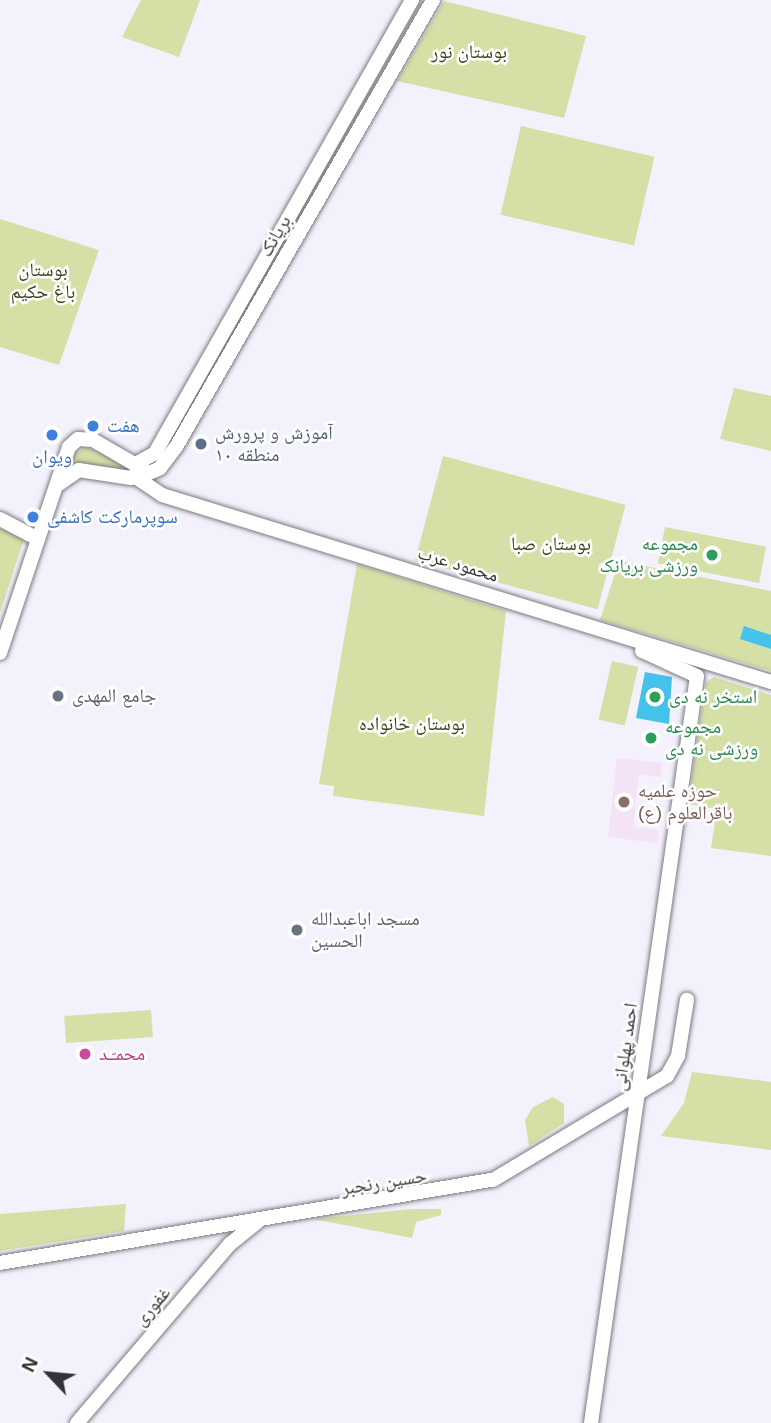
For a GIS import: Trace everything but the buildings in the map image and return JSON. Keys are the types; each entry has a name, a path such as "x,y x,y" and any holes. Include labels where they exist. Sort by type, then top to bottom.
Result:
{"main road":[{"name":"بریانک","path":"139,462 155,453 412,0"},
{"name":"بریانک","path":"137,478 155,472 171,454 433,0"},
{"path":"281,227 297,236"},
{"path":"0,653 59,484 65,454 78,439 139,462 137,478 79,470 59,484"},
{"name":"محمود عرب","path":"137,478 162,495 771,682"},
{"path":"0,519 38,539"},
{"path":"590,625 697,676 723,667"},
{"name":"احمد پهلوانی","path":"591,1423 697,676"},
{"name":"حسین رنجبر","path":"0,1263 483,1184 639,1087 657,1083 674,1067 687,1000"},
{"name":"غفوری","path":"77,1423 230,1244 261,1220"}],"shaded area":[{"name":"حوزه علمیه باقرالعلوم (ع)","path":"617,758 662,763 661,777 639,774 633,827 659,830 658,843 608,837"}],"green space":[{"path":"141,0 200,0 179,57 122,37"},
{"name":"بوستان نور","path":"444,1 586,36 564,118 397,81"},
{"path":"521,126 654,157 634,245 501,215"},
{"name":"بوستان باغ حکیم","path":"0,219 99,250 59,365 0,347"},
{"path":"734,388 771,396 771,451 720,439"},
{"path":"87,447 130,467 134,474 83,463 66,472 71,456"},
{"name":"بوستان صبا","path":"443,456 626,505 598,609 415,560"},
{"name":"مجموعه ورزشی بریانک","path":"665,527 766,547 759,583 658,563"},
{"path":"0,528 24,539 0,613"},
{"path":"619,561 771,591 771,671 600,620"},
{"name":"بوستان خانواده","path":"357,564 506,611 484,816 333,796 334,786 319,784"},
{"path":"612,661 638,667 625,726 599,719"},
{"path":"714,677 771,695 771,856 711,848 717,809 688,804 706,682"},
{"path":"151,1010 153,1037 66,1043 64,1016"},
{"path":"692,1072 771,1082 771,1150 661,1136 684,1103"},
{"path":"553,1097 564,1104 564,1123 529,1146 525,1120 533,1107"},
{"path":"126,1204 124,1231 0,1251 0,1214"},
{"path":"412,1209 441,1209 441,1215 416,1222 412,1238 313,1219"}],"water":[{"path":"744,626 771,635 771,649 740,639"},
{"name":"استخر نه دی","path":"645,672 672,677 669,724 636,718"}],"place":[{"name":"هفت","path":"93,426"},
{"name":"ویوان","path":"52,435"},
{"name":"آموزش و پرورش منطقه ۱۰","path":"201,444"},
{"name":"سوپرمارکت کاشفی","path":"33,517"},
{"name":"مجموعه ورزشی بریانک","path":"712,555"},
{"name":"جامع المهدی","path":"58,696"},
{"name":"استخر نه دی","path":"655,697"},
{"name":"مجموعه ورزشی نه دی","path":"651,738"},
{"name":"حوزه علمیه باقرالعلوم (ع)","path":"624,802"},
{"name":"مسجد اباعبدالله الحسین","path":"297,930"},
{"name":"محمـّـد","path":"85,1054"}]}
